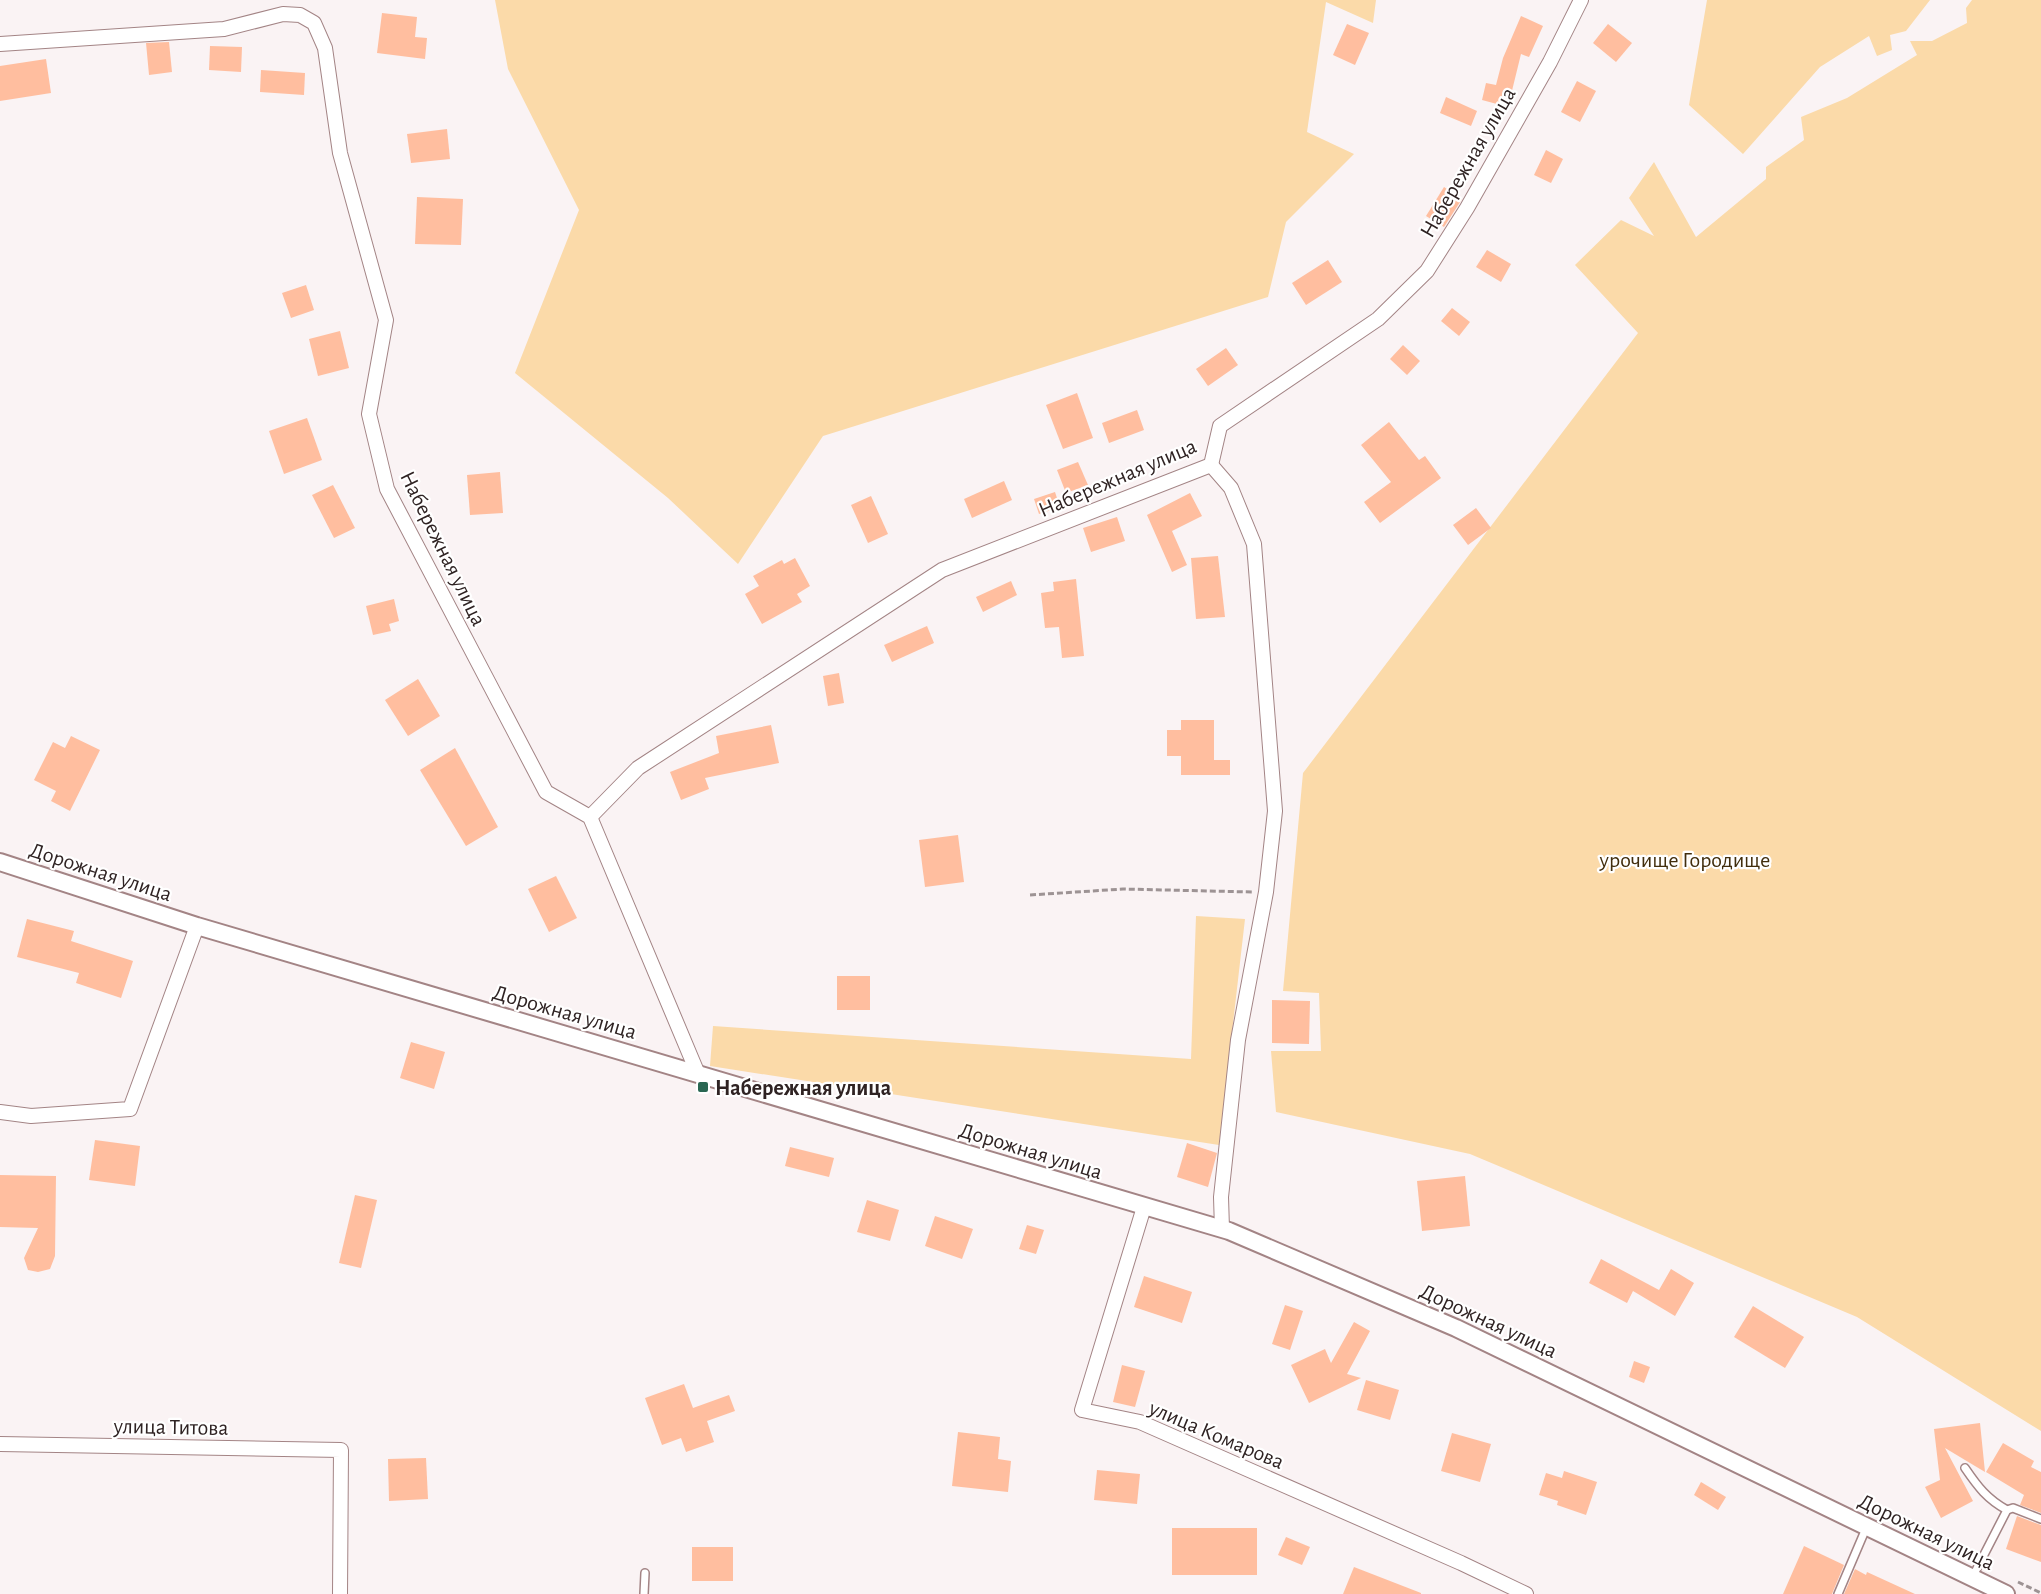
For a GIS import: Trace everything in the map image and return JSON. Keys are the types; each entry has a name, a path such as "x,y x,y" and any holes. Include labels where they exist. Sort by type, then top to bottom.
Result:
{"street":[{"name":"Набережная улица","path":"0,44 224,29 283,14 300,15 314,23 325,48 340,153 386,320 369,414 387,489 546,792 590,818 638,768 942,570 1211,465 1220,426 1378,319 1427,271 1467,208 1539,81 1581,0"},
{"path":"1211,465 1232,488 1254,544 1275,812 1266,892 1238,1040 1221,1197 1222,1229"},
{"path":"590,818 698,1074"},
{"name":"Дорожная улица","path":"0,862 196,926 1222,1229 1284,1253 1456,1328 2006,1594"},
{"path":"0,1112 31,1116 130,1109 196,926"},
{"name":"улица Комарова","path":"1144,1207 1082,1410 1140,1422 1461,1563 1526,1594"},
{"name":"улица Титова","path":"0,1444 341,1450 340,1594"}],"lane":[{"path":"1965,1468 1989,1500 2007,1510"},
{"path":"1972,1578 2007,1510 2013,1508 2041,1518"},
{"path":"1838,1594 1867,1526"},
{"path":"644,1594 645,1573"}],"path":[{"path":"1030,896 1124,889 1266,892"}],"green space":[{"path":"495,0 1376,0 1373,23 1326,2 1307,132 1354,154 1286,222 1268,297 823,436 738,564 668,498 515,373 579,210 508,69"},
{"path":"1707,0 1930,0 1906,31 1890,35 1892,50 1877,56 1869,36 1820,67 1743,154 1689,105"},
{"name":"урочище Городище","path":"1972,0 2041,0 2041,1431 1857,1317 1470,1154 1276,1112 1271,1051 1321,1051 1319,993 1283,991 1303,773 1638,333 1575,265 1621,220 1654,236 1629,198 1654,162 1696,237 1766,179 1766,167 1804,140 1801,117 1847,98 1917,55 1910,41 1932,41 1967,23 1966,8"},
{"path":"1196,916 1245,919 1219,1145 710,1066 713,1026 1191,1059"}],"building":[{"path":"382,13 417,17 415,37 427,38 425,59 377,53"},
{"path":"1521,16 1543,26 1529,57 1521,54 1508,107 1482,100 1486,83 1496,85 1503,58"},
{"path":"1347,24 1369,33 1355,65 1333,55"},
{"path":"1608,24 1632,43 1616,62 1593,43"},
{"path":"169,42 172,72 149,75 146,43"},
{"path":"210,46 242,47 241,72 209,70"},
{"path":"46,59 51,93 0,101 0,66"},
{"path":"261,70 305,73 304,95 260,92"},
{"path":"1577,81 1596,91 1580,122 1561,112"},
{"path":"1446,97 1477,111 1471,126 1440,113"},
{"path":"447,129 450,159 411,163 407,134"},
{"path":"1546,150 1563,159 1551,183 1534,175"},
{"path":"1444,187 1462,199 1444,227 1426,216"},
{"path":"417,197 463,199 461,245 415,244"},
{"path":"1487,250 1511,264 1501,282 1476,267"},
{"path":"1328,260 1342,282 1306,305 1292,283"},
{"path":"306,285 314,310 291,318 282,293"},
{"path":"1452,308 1470,322 1459,336 1441,321"},
{"path":"340,331 349,368 318,376 309,339"},
{"path":"1403,345 1420,361 1407,375 1390,359"},
{"path":"1226,348 1238,365 1208,386 1196,369"},
{"path":"1077,393 1093,438 1063,449 1046,405"},
{"path":"1137,410 1144,430 1109,443 1102,423"},
{"path":"307,418 322,460 284,474 269,431"},
{"path":"1389,422 1419,460 1425,456 1441,478 1380,523 1364,502 1391,482 1361,445"},
{"path":"1078,462 1088,485 1066,493 1057,470"},
{"path":"500,472 503,513 470,515 467,475"},
{"path":"1004,481 1012,500 972,518 964,499"},
{"path":"333,485 355,528 334,538 312,495"},
{"path":"1055,492 1060,507 1039,514 1034,499"},
{"path":"1190,493 1202,516 1172,531 1187,565 1172,572 1147,515"},
{"path":"871,496 888,534 868,543 851,505"},
{"path":"1476,508 1491,528 1468,545 1453,525"},
{"path":"1117,517 1125,541 1091,552 1083,528"},
{"path":"1218,556 1225,617 1196,619 1191,558"},
{"path":"795,558 810,586 797,594 802,602 762,624 745,594 759,586 753,576 782,560 784,564"},
{"path":"1076,579 1084,656 1062,658 1059,627 1045,628 1041,593 1054,591 1053,582"},
{"path":"1011,581 1017,595 983,612 976,597"},
{"path":"394,599 399,621 389,624 391,631 373,635 366,606"},
{"path":"927,626 934,643 892,662 884,645"},
{"path":"839,673 844,703 828,706 823,676"},
{"path":"418,679 440,716 408,736 385,700"},
{"path":"1181,720 1214,720 1214,760 1230,760 1230,775 1181,775 1181,756 1167,756 1167,730 1181,730"},
{"path":"771,725 779,763 705,778 709,789 681,800 670,772 719,753 716,736"},
{"path":"71,736 100,750 70,811 51,801 56,791 34,780 53,742 65,748"},
{"path":"455,748 498,827 466,846 420,770"},
{"path":"958,835 964,882 925,887 919,840"},
{"path":"556,876 577,918 549,932 528,889"},
{"path":"27,919 74,931 71,941 133,961 121,998 76,983 79,973 17,957"},
{"path":"837,976 870,976 870,1010 837,1010"},
{"path":"1272,1000 1310,1001 1309,1044 1272,1043"},
{"path":"411,1042 445,1052 434,1089 400,1078"},
{"path":"95,1140 140,1146 135,1186 89,1180"},
{"path":"1187,1143 1217,1153 1208,1187 1177,1177"},
{"path":"790,1147 834,1158 829,1177 785,1166"},
{"path":"0,1175 56,1176 55,1256 50,1269 38,1272 28,1270 24,1258 38,1228 0,1227"},
{"path":"1465,1176 1470,1226 1422,1231 1417,1181"},
{"path":"355,1195 377,1200 361,1268 339,1263"},
{"path":"867,1200 899,1210 890,1241 857,1232"},
{"path":"935,1216 973,1229 962,1259 925,1246"},
{"path":"1027,1225 1044,1230 1036,1254 1019,1249"},
{"path":"1601,1259 1659,1290 1671,1269 1694,1283 1675,1316 1633,1291 1627,1303 1589,1283"},
{"path":"1144,1276 1192,1292 1182,1323 1134,1307"},
{"path":"1285,1305 1303,1311 1290,1350 1272,1344"},
{"path":"1753,1306 1804,1337 1785,1368 1734,1337"},
{"path":"1354,1322 1370,1331 1347,1374 1361,1378 1309,1403 1291,1365 1325,1349 1331,1363"},
{"path":"1634,1361 1650,1367 1644,1383 1629,1377"},
{"path":"1122,1365 1145,1371 1135,1407 1113,1402"},
{"path":"1366,1380 1399,1390 1390,1420 1357,1410"},
{"path":"684,1384 693,1408 729,1395 735,1411 707,1421 714,1442 686,1452 681,1438 662,1445 645,1398"},
{"path":"1980,1423 1985,1472 1945,1448 1973,1501 1941,1518 1925,1487 1940,1480 1934,1429"},
{"path":"958,1432 1000,1437 998,1459 1011,1461 1008,1492 952,1486"},
{"path":"1452,1433 1491,1444 1480,1482 1441,1471"},
{"path":"2003,1443 2034,1461 2031,1467 2041,1472 2041,1513 2020,1505 2024,1495 1986,1472"},
{"path":"426,1458 428,1499 389,1501 388,1459"},
{"path":"1097,1470 1140,1474 1137,1504 1094,1500"},
{"path":"1564,1471 1597,1482 1586,1515 1557,1505 1558,1501 1539,1495 1546,1473 1562,1478"},
{"path":"1701,1482 1726,1497 1718,1510 1694,1495"},
{"path":"2017,1516 2041,1525 2041,1562 2006,1549"},
{"path":"1172,1528 1257,1528 1257,1575 1172,1575"},
{"path":"1286,1537 1310,1547 1302,1565 1278,1555"},
{"path":"1804,1546 1844,1565 1832,1594 1783,1594"},
{"path":"692,1547 733,1547 733,1581 692,1581"},
{"path":"1354,1567 1421,1593 1421,1594 1343,1594"},
{"path":"1855,1569 1866,1575 1867,1572 1915,1594 1844,1594"}],"place":[{"name":"Набережная улица","path":"703,1087"}]}
